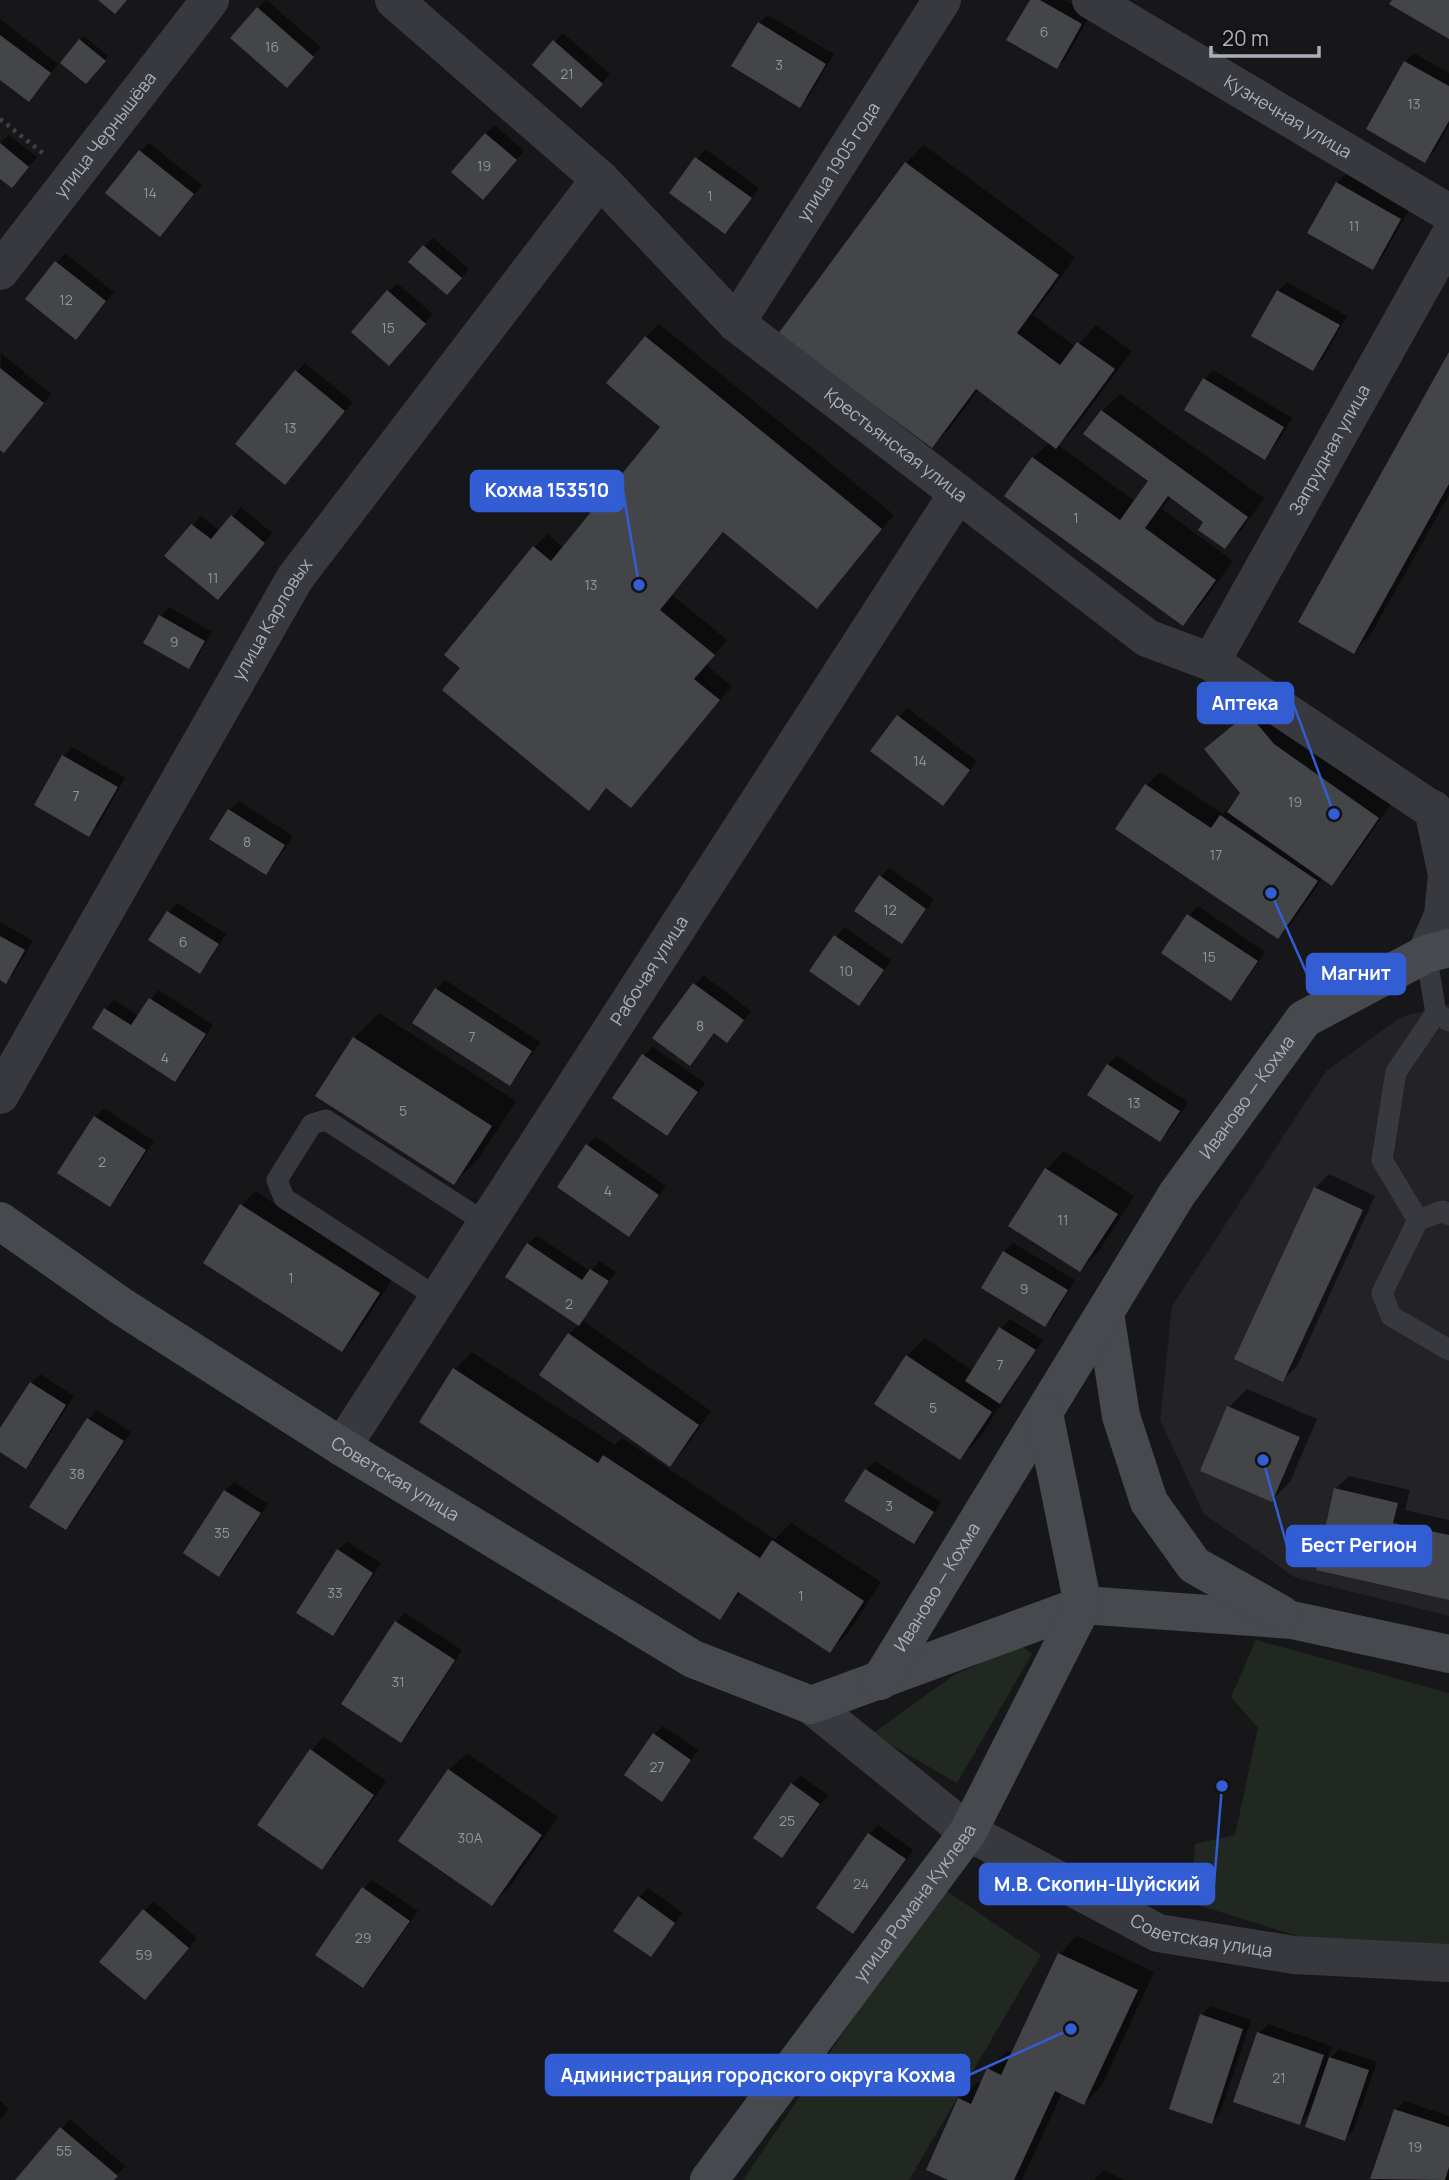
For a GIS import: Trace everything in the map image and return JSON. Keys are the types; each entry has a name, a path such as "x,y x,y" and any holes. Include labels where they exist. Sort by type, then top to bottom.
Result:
{"main road":[{"name":"Иваново — Кохма","path":"880,1681 1178,1194 1304,1019 1437,951"},
{"name":"Советская улица","path":"0,1221 121,1306 342,1447 693,1659 811,1705"},
{"path":"1105,1313 1121,1416 1149,1502 1194,1565 1292,1620"},
{"path":"1044,1413 1083,1605"},
{"path":"811,1705 1083,1605 1292,1620 1449,1654"},
{"name":"улица Романа Куклева","path":"709,2180 968,1832 1083,1605"}],"street":[{"name":"улица Чернышёва","path":"0,271 210,0"},
{"name":"Крестьянская улица","path":"394,0 600,179 736,323 1147,638 1212,662 1441,815"},
{"name":"улица 1905 года","path":"736,323 942,0"},
{"name":"Кузнечная улица","path":"1091,0 1449,214"},
{"name":"улица Карловых","path":"0,1095 295,578 600,179"},
{"name":"Запрудная улица","path":"1212,662 1449,237"},
{"name":"Рабочая улица","path":"342,1447 958,493"},
{"path":"1437,951 1447,875 1441,815"},
{"name":"Советская улица","path":"811,1705 968,1832 1158,1933 1294,1955 1449,1963"}],"lane":[{"path":"1418,1220 1382,1160 1396,1072 1443,1017 1437,951"},
{"path":"438,1298 284,1198 278,1180 312,1124 326,1120 486,1223"},
{"path":"1449,1215 1443,1211 1418,1220 1382,1293 1391,1317 1449,1350"}],"path":[{"path":"0,119 73,177"}],"shaded area":[{"path":"1449,1004 1449,1616 1296,1578 1204,1514 1160,1420 1172,1306 1326,1071 1401,1017"},
{"path":"1256,1640 1449,1693 1449,1946 1314,1941 1191,1903 1195,1844 1235,1835 1258,1728 1231,1697"},
{"path":"1020,1645 1032,1654 957,1783 872,1734 954,1675"},
{"path":"942,1888 1041,1955 909,2180 743,2180"}],"building":[{"path":"98,0 127,0 115,14"},
{"path":"1030,0 1040,0 1082,24 1057,69 1006,40"},
{"path":"1392,0 1449,0 1449,39 1389,4"},
{"path":"257,7 314,57 287,88 230,38"},
{"path":"758,22 826,64 800,108 731,66"},
{"path":"0,35 51,73 29,102 0,80"},
{"path":"79,39 106,61 86,84 60,63"},
{"path":"553,40 603,84 581,108 532,65"},
{"path":"1404,61 1449,86 1449,121 1425,163 1366,129"},
{"path":"485,133 517,160 483,200 451,172"},
{"path":"0,143 29,167 12,188 0,179"},
{"path":"139,150 194,194 160,237 105,193"},
{"path":"695,157 752,198 725,234 669,193"},
{"path":"905,162 1059,275 1017,333 1060,365 1077,342 1115,369 1056,449 976,389 932,448 778,334"},
{"path":"1336,182 1401,219 1373,270 1307,233"},
{"path":"423,245 462,278 447,295 408,262"},
{"path":"55,261 106,301 76,340 25,299"},
{"path":"387,290 426,324 389,366 351,332"},
{"path":"1277,290 1340,325 1313,371 1251,336"},
{"path":"645,336 882,529 817,609 723,532 660,610 715,655 694,679 720,700 631,808 606,788 589,811 442,690 460,668 444,655 533,546 551,561 660,427 606,383"},
{"path":"1449,352 1449,484 1354,654 1298,622"},
{"path":"0,368 44,403 4,453 0,450"},
{"path":"295,370 345,411 285,485 235,444"},
{"path":"1203,378 1284,427 1265,460 1184,410"},
{"path":"1101,410 1248,517 1225,549 1198,530 1203,522 1168,496 1145,528 1216,580 1183,626 1004,496 1032,457 1120,520 1148,481 1083,434"},
{"path":"231,515 265,543 218,600 164,556 191,524 211,539"},
{"path":"159,615 205,641 189,669 143,643"},
{"path":"1248,713 1274,744 1379,818 1332,886 1227,812 1240,793 1204,749"},
{"path":"897,715 970,770 943,806 870,751"},
{"path":"62,755 118,787 89,837 34,805"},
{"path":"1145,784 1211,828 1220,815 1318,881 1278,939 1115,829"},
{"path":"228,809 285,845 266,875 209,839"},
{"path":"879,875 926,909 902,944 854,911"},
{"path":"167,911 219,944 200,974 148,940"},
{"path":"1187,914 1258,961 1231,1001 1161,953"},
{"path":"834,935 884,970 859,1006 809,971"},
{"path":"0,936 25,950 6,984 0,980"},
{"path":"693,983 744,1020 727,1043 714,1033 690,1066 652,1038"},
{"path":"435,988 532,1051 510,1086 412,1023"},
{"path":"149,998 206,1034 175,1082 92,1028 104,1008 131,1025"},
{"path":"353,1037 492,1126 454,1185 315,1096"},
{"path":"642,1054 698,1092 667,1136 612,1098"},
{"path":"1107,1064 1180,1111 1160,1142 1087,1095"},
{"path":"94,1116 146,1150 110,1207 57,1173"},
{"path":"586,1144 659,1195 629,1237 557,1187"},
{"path":"1045,1168 1118,1214 1080,1272 1008,1226"},
{"path":"1314,1187 1363,1210 1283,1382 1234,1359"},
{"path":"240,1204 380,1293 342,1352 203,1263"},
{"path":"527,1243 582,1280 590,1269 609,1281 579,1326 505,1277"},
{"path":"1003,1251 1068,1290 1045,1327 981,1288"},
{"path":"999,1327 1036,1350 1000,1404 965,1381"},
{"path":"568,1333 699,1425 670,1467 539,1375"},
{"path":"906,1355 992,1412 960,1460 874,1404"},
{"path":"453,1368 598,1463 603,1455 760,1558 772,1540 864,1601 830,1653 738,1592 720,1620 419,1422"},
{"path":"30,1382 66,1405 26,1469 0,1452 0,1428"},
{"path":"1227,1406 1300,1437 1272,1502 1200,1471"},
{"path":"87,1418 124,1441 66,1530 29,1507"},
{"path":"865,1469 934,1512 914,1544 844,1501"},
{"path":"1334,1488 1398,1503 1393,1523 1449,1535 1449,1600 1316,1570"},
{"path":"224,1490 261,1513 219,1577 183,1553"},
{"path":"337,1549 373,1573 333,1636 296,1613"},
{"path":"395,1621 455,1660 401,1743 341,1704"},
{"path":"653,1733 691,1760 662,1802 624,1775"},
{"path":"310,1749 374,1795 322,1870 257,1825"},
{"path":"448,1769 542,1835 492,1906 398,1841"},
{"path":"791,1783 820,1804 782,1858 753,1838"},
{"path":"868,1833 906,1859 853,1934 816,1908"},
{"path":"362,1887 410,1921 363,1988 315,1955"},
{"path":"638,1896 675,1923 651,1957 613,1931"},
{"path":"143,1909 189,1948 145,2000 99,1962"},
{"path":"1058,1953 1138,1990 1084,2105 1055,2091 1014,2180 948,2180 926,2170 958,2098 971,2104 987,2068 1001,2075"},
{"path":"1200,2014 1243,2029 1212,2124 1169,2109"},
{"path":"1257,2032 1324,2055 1300,2125 1233,2102"},
{"path":"1329,2057 1369,2070 1345,2141 1305,2127"},
{"path":"1394,2109 1449,2127 1449,2167 1445,2180 1370,2179"},
{"path":"60,2127 118,2176 114,2180 15,2180"}],"place":[{"name":"Кохма 153510","path":"639,585"},
{"name":"Аптека","path":"1334,814"},
{"name":"Магнит","path":"1271,893"},
{"name":"Бест Регион","path":"1263,1460"},
{"name":"М.В. Скопин-Шуйский","path":"1222,1786"},
{"name":"Администрация городского округа Кохма","path":"1071,2029"}]}
